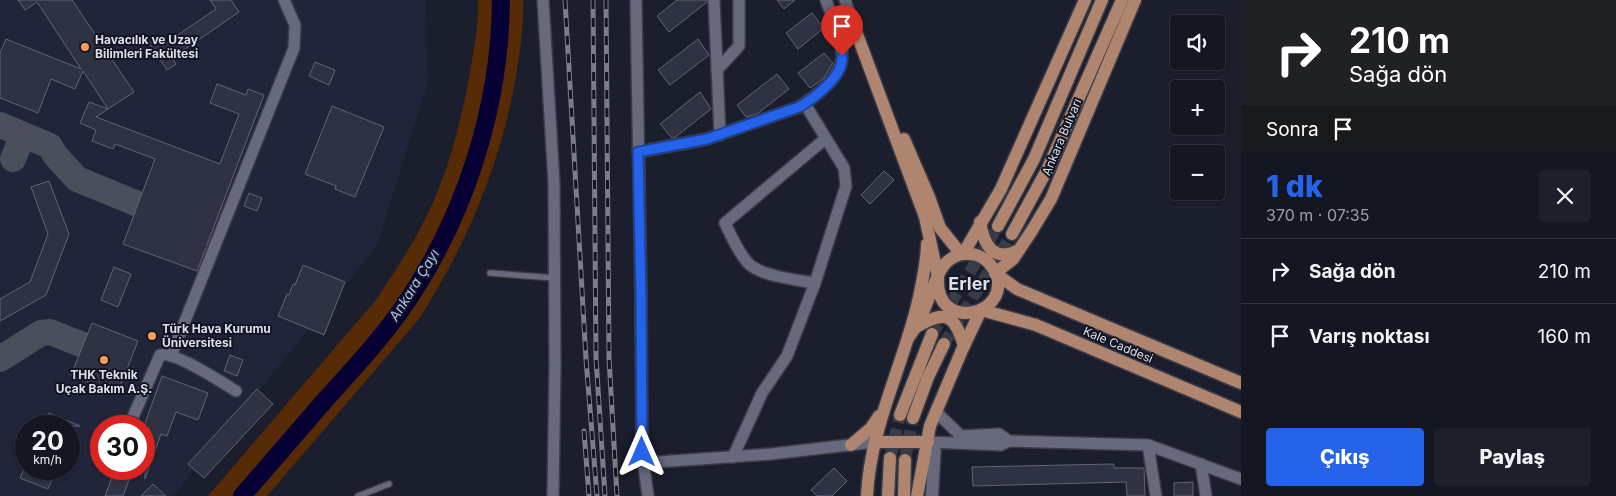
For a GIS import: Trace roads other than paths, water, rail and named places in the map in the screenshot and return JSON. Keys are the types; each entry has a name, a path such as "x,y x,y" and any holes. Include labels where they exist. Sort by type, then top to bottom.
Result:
{"main road":[{"path":"962,254 1001,189 1085,0"},
{"name":"Ankara Bulvarı","path":"998,226 1034,160 1102,0"},
{"name":"Ankara Bulvarı","path":"1012,234 1048,168 1122,0"},
{"name":"Ankara Bulvarı","path":"995,273 1013,259 1051,198 1135,0"},
{"path":"851,18 926,217 938,277 937,287 940,296 945,304 953,310 962,313 972,313 981,310 991,302 996,291 995,273 991,266 979,256 962,254 947,261 941,268 938,277 916,328 908,338"},
{"path":"851,18 929,198 940,228 962,254"},
{"path":"867,496 875,442 908,338 924,273 927,247 926,217"},
{"path":"977,227 985,243 992,250 1006,254 1019,250"},
{"name":"Kale Caddesi","path":"995,273 1017,289 1241,383"},
{"path":"917,496 932,442 930,426 981,310"},
{"name":"Kale Caddesi","path":"981,310 1036,325 1241,412"},
{"path":"916,328 938,316 947,317 953,321 960,332 964,346"},
{"path":"900,415 932,334"},
{"path":"913,418 928,377 944,344"},
{"path":"852,445 871,428 885,408"},
{"path":"875,442 932,442"},
{"path":"888,496 890,458"},
{"path":"904,496 906,460"}],"street":[{"path":"170,356 294,48 295,25 284,0"},
{"path":"543,0 554,183 553,496"},
{"path":"636,0 642,308 642,452 648,496"},
{"path":"714,0 720,135"},
{"path":"717,70 739,46 739,0"},
{"path":"638,152 707,139 805,104 830,81 840,68 842,56 837,30 826,0"},
{"path":"845,0 851,18"},
{"path":"733,457 762,393 788,356 815,283 846,186 844,168 805,104"},
{"path":"815,283 774,276 749,265 725,223 825,138"},
{"path":"134,415 160,355 165,354 185,362 236,391"},
{"path":"936,412 961,436 1000,434 1009,441"},
{"path":"932,496 932,442 1001,445 1009,441 1148,445 1241,479"},
{"path":"644,463 733,457 875,442"},
{"path":"1148,445 1156,496"},
{"path":"1201,464 1206,496"}],"lane":[{"path":"490,273 555,278"},
{"path":"358,496 389,484"}],"waterway":[{"name":"Ankara Çayı","path":"242,496 388,328 427,269 446,233 476,158 486,119 494,80 501,0"}],"tunnel":[{"path":"932,334 998,226"},
{"path":"944,344 1012,234"},
{"path":"890,458 900,415"},
{"path":"905,460 913,418"}],"railway":[{"path":"565,0 586,359 597,496"},
{"path":"593,0 596,358 605,496"},
{"path":"606,0 609,358 617,496"},
{"path":"584,431 589,496"}],"place":[{"name":"Havacılık ve Uzay Bilimleri Fakültesi","path":"85,47"},
{"name":"Türk Hava Kurumu Üniversitesi","path":"152,336"},
{"name":"THK Teknik Uçak Bakım A.Ş.","path":"104,360"}],"district":[{"name":"Erler","path":"969,284"}]}
